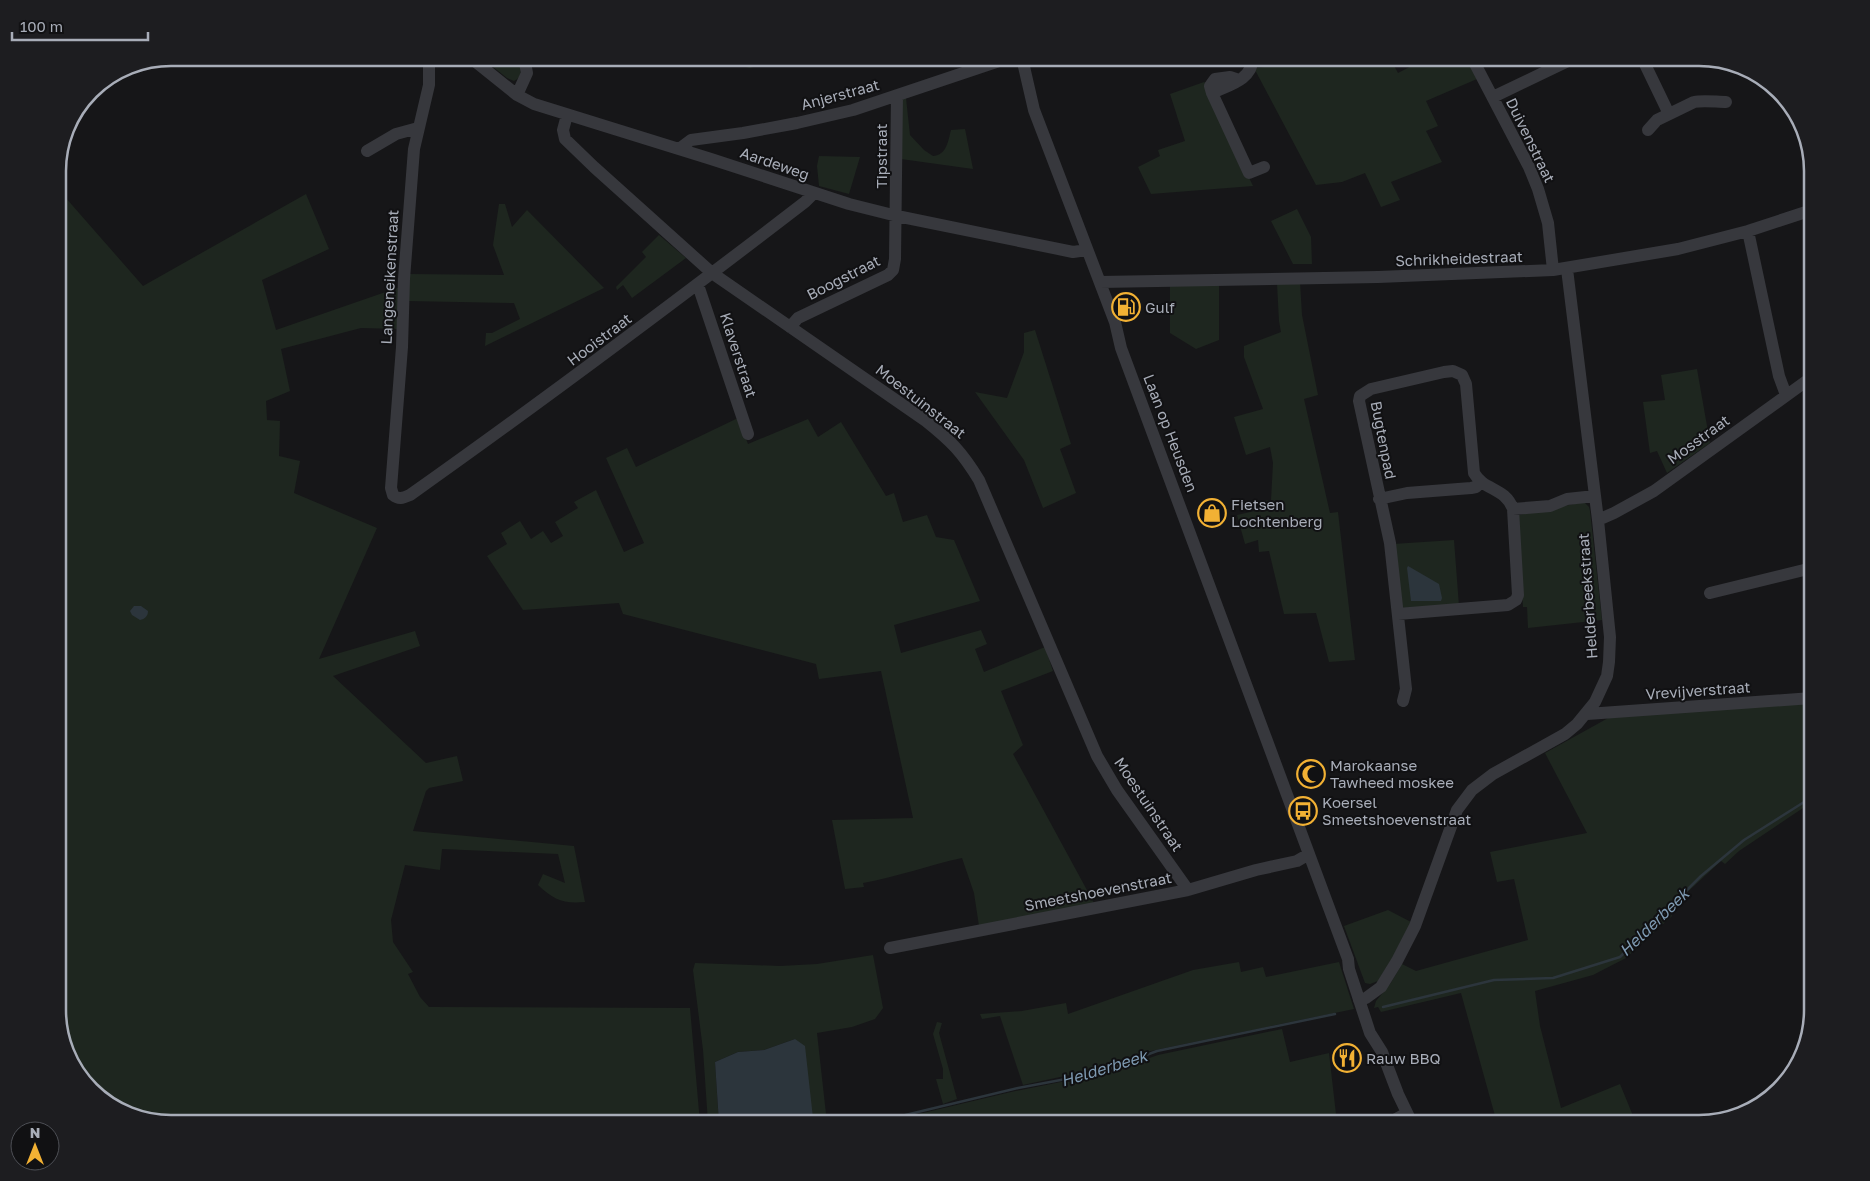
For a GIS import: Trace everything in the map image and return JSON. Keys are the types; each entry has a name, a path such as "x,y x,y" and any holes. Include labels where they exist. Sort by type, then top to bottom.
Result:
{"street":[{"name":"Langeneikenstraat","path":"397,498 393,495 391,488 402,347 404,279 414,149 429,85 429,66"},
{"name":"Aardeweg","path":"481,66 517,95 534,104 814,193 897,216 1073,252 1087,250"},
{"path":"517,95 527,74 526,66"},
{"name":"Anjerstraat","path":"679,149 691,140 797,123 852,110 984,66"},
{"name":"Laan op Heusden","path":"1024,66 1034,110 1115,322 1121,348 1348,959 1354,968 1362,999 1378,1031 1382,1052 1409,1115"},
{"path":"1251,66 1248,75 1212,93 1249,174 1264,167"},
{"name":"Duivenstraat","path":"1476,66 1529,167 1538,189 1548,223 1553,270"},
{"path":"1492,97 1557,66"},
{"path":"1646,66 1669,114"},
{"name":"Tipstraat","path":"897,95 897,216"},
{"path":"1648,130 1657,120 1699,101 1709,103 1726,102"},
{"name":"Moestuinstraat","path":"567,115 563,130 565,139 712,273 926,421 946,437 964,456 979,480 1097,756 1117,790 1188,890"},
{"path":"367,151 396,134 418,128"},
{"name":"Hooistraat","path":"397,498 402,499 418,490 556,391 698,285 814,193"},
{"name":"Schrikheidestraat","path":"1100,282 1378,277 1567,269 1678,249 1748,231 1804,213"},
{"name":"Boogstraat","path":"790,326 798,318 888,275 893,270 897,216"},
{"path":"1748,231 1779,376 1786,395"},
{"name":"Helderbeekstraat","path":"1362,999 1381,987 1397,961 1415,926 1457,810 1472,790 1493,774 1565,734 1587,714 1607,676 1610,637 1598,520 1567,269"},
{"name":"Klaverstraat","path":"698,285 748,434"},
{"name":"Bugtenpad","path":"1379,499 1407,493 1471,488 1476,487 1481,482 1476,477 1474,469 1465,379 1458,373 1444,372 1371,389 1360,396 1359,406 1379,499 1390,543 1406,689 1403,701"},
{"name":"Mosstraat","path":"1598,520 1654,491 1804,383"},
{"path":"1398,614 1508,605 1513,603 1519,589 1513,509 1510,501 1504,494 1481,482"},
{"path":"1513,509 1550,506 1567,499 1595,496"},
{"path":"1710,593 1804,570"},
{"name":"Vrevijverstraat","path":"1587,714 1804,699"},
{"name":"Smeetshoevenstraat","path":"890,948 1188,890 1256,870 1297,861 1309,854"}],"shaded area":[{"path":"492,66 520,66 521,71 517,79 514,81"},
{"path":"741,66 757,66 750,68"},
{"path":"1394,66 1398,73 1412,66 1470,66 1477,79 1426,101 1438,126 1426,131 1442,162 1391,182 1400,200 1381,207 1365,173 1342,182 1316,185 1254,68"},
{"path":"1204,82 1253,186 1151,194 1138,167 1160,156 1158,150 1185,141 1170,94"},
{"path":"906,98 910,135 924,150 933,156 938,155 946,147 951,130 965,129 973,169 901,159 899,100"},
{"path":"819,156 860,157 849,194 819,186 817,166"},
{"path":"306,194 329,249 262,280 276,330 400,287 399,329 361,328 281,349 290,391 266,401 267,420 280,421 279,456 300,461 294,493 377,528 319,659 415,631 420,646 333,676 426,763 457,756 463,781 429,788 426,791 413,831 574,846 585,902 559,900 538,885 543,874 565,883 558,854 442,849 440,870 405,865 391,920 393,942 413,972 408,974 420,997 429,1007 690,1008 699,1115 171,1115 157,1114 131,1107 107,1093 88,1074 72,1044 66,1017 66,198 143,286"},
{"path":"499,204 505,204 512,227 527,210 604,288 485,346 486,333 492,333 520,319 514,303 407,301 408,274 504,275 493,245"},
{"path":"1297,209 1311,237 1312,264 1293,264 1271,221"},
{"path":"659,235 686,258 632,298 623,285 617,290 616,287 646,257 642,252"},
{"path":"1300,282 1302,315 1318,395 1304,399 1330,513 1338,512 1355,660 1329,662 1316,613 1284,614 1269,551 1259,552 1258,540 1245,544 1237,515 1259,510 1257,502 1271,500 1273,463 1270,447 1246,455 1234,417 1263,409 1244,357 1244,346 1281,332 1277,283"},
{"path":"1219,284 1219,340 1196,349 1170,333 1170,285"},
{"path":"1035,330 1071,444 1060,449 1076,493 1043,508 1024,460 975,392 1007,398 1024,352 1024,333"},
{"path":"1697,369 1710,443 1667,473 1657,451 1650,453 1643,402 1665,400 1661,375"},
{"path":"738,418 748,444 808,419 818,437 841,422 886,496 894,493 903,522 927,515 936,537 954,540 980,601 894,625 901,653 981,630 987,644 975,649 984,672 1045,647 1053,671 1001,691 1023,745 1013,754 1094,903 979,926 974,893 962,858 863,883 864,887 845,889 832,820 913,818 881,671 819,679 816,664 623,614 619,603 523,610 487,556 507,544 501,533 520,521 531,539 543,531 551,543 563,536 555,522 578,508 574,502 596,490 624,552 644,543 606,458 627,448 636,467"},
{"path":"1584,502 1590,511 1602,620 1528,628 1527,607 1523,607 1517,524 1519,515"},
{"path":"1454,540 1459,606 1409,610 1402,607 1393,544"},
{"path":"1408,566 1439,584 1441,601 1411,601"},
{"path":"134,606 141,606 148,611 146,617 140,620 132,615 130,611"},
{"path":"1804,704 1804,807 1739,851 1725,864 1721,861 1668,910 1672,916 1626,958 1593,975 1535,991 1540,1026 1561,1108 1620,1084 1633,1115 1495,1115 1461,993 1381,1012 1378,1007 1374,1008 1376,1001 1390,984 1402,964 1416,971 1528,940 1514,879 1497,882 1490,852 1587,833 1545,753 1610,717"},
{"path":"1388,910 1411,922 1378,981 1370,984 1365,983 1344,926"},
{"path":"873,955 883,1008 875,1019 852,1027 817,1033 826,1115 812,1115 795,1039 764,1050 738,1052 715,1062 718,1115 707,1115 703,1050 693,970 695,963 780,966 817,964"},
{"path":"1239,962 1241,972 1263,967 1266,977 1339,962 1354,1009 1146,1052 1097,1069 1023,1085 1000,1016 982,1019 980,1014 1022,1011 1066,1003 1068,1014 1193,970"},
{"path":"937,1022 942,1023 939,1033 957,1099 943,1104 936,1079 943,1079 943,1069 933,1034"},
{"path":"1282,1029 1290,1062 1329,1053 1336,1115 915,1115 1011,1092 1091,1076 1092,1078 1158,1055"},
{"path":"795,1039 805,1046 813,1115 718,1115 715,1062 738,1052 764,1050"}],"waterway":[{"name":"Helderbeek","path":"1383,1007 1494,980 1553,978 1620,957 1701,876 1744,840 1804,802"},
{"name":"Helderbeek","path":"905,1115 1018,1088 1098,1073 1157,1051 1335,1014"}],"place":[{"name":"Gulf","path":"1126,307"},
{"name":"Fietsen Lochtenberg","path":"1212,513"},
{"name":"Marokaanse Tawheed moskee","path":"1311,774"},
{"name":"Koersel Smeetshoevenstraat","path":"1303,811"},
{"name":"Rauw BBQ","path":"1347,1058"}]}
